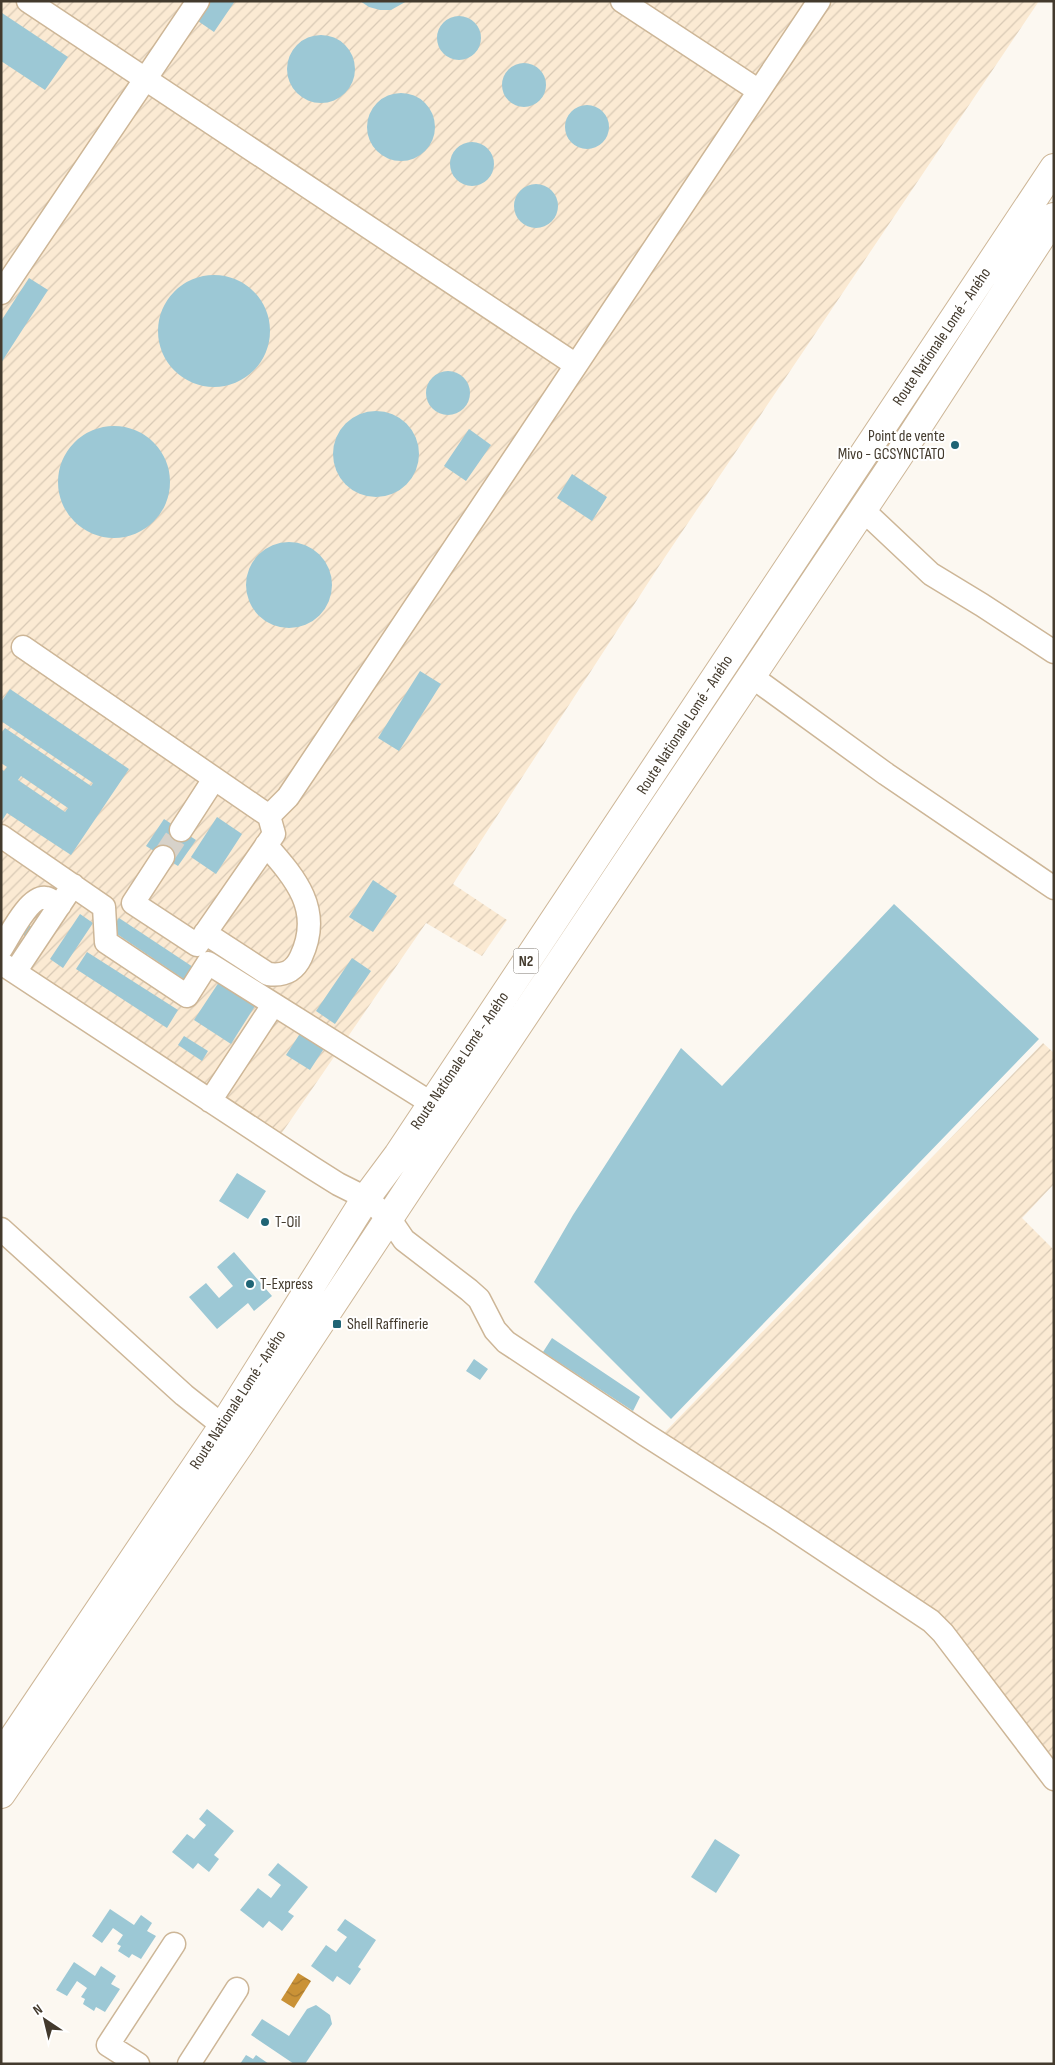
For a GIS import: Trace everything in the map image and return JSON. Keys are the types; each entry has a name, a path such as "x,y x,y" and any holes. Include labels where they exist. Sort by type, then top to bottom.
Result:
{"highway":[{"name":"Route Nationale Lomé - Aného","path":"1,1794 231,1435 366,1198 398,1155 430,1103 634,803 1054,168"},
{"name":"Route Nationale Lomé - Aného","path":"1,1756 389,1218 862,510 1054,217"}],"street":[{"path":"28,1 576,365"},
{"path":"1,293 198,1"},
{"path":"622,1 759,91"},
{"path":"269,816 288,797 818,1"},
{"path":"862,510 931,574 1054,652"},
{"path":"23,647 269,816 274,834 197,945 133,903 163,857"},
{"path":"751,676 886,774 1054,888"},
{"path":"180,830 214,779"},
{"path":"1,836 104,907 106,942 187,996 208,963 430,1103"},
{"path":"205,933 268,974 279,976 289,972 297,965 310,933 307,906 299,886 266,845"},
{"path":"73,886 60,905 8,967 338,1184 366,1198 389,1218 404,1240 479,1299 499,1336 511,1346 931,1621 943,1633 1054,1779"},
{"path":"1,949 27,908 35,900 45,898 60,905"},
{"path":"210,1100 273,1005"},
{"path":"2,1230 184,1395 231,1435"},
{"path":"138,2064 108,2045 174,1944"},
{"path":"189,2064 237,1989"}],"shaded area":[{"path":"1,1 1039,1 659,566 453,884 507,920 482,956 426,923 277,1140 1,954"},
{"path":"1043,1043 1054,1053 1054,1184 1022,1218 1054,1250 1054,1758 1051,1761 936,1615 777,1511 664,1433"}],"water":[{"path":"298,1973 311,1981 294,2008 281,2000"}],"building":[{"path":"206,1 235,1 214,32 195,19"},
{"path":"360,1 407,1 391,10 380,10 369,7"},
{"path":"2,13 68,57 45,90 1,61"},
{"path":"463,16 475,22 480,29 480,47 475,54 468,59 455,60 447,57 440,50 437,34 440,26 447,19"},
{"path":"328,35 340,41 349,50 355,62 353,82 345,93 328,103 314,103 297,93 289,82 287,62 297,45 308,37"},
{"path":"528,63 540,69 545,76 545,94 540,101 533,106 520,107 512,104 505,97 502,81 505,73 512,66"},
{"path":"408,93 420,99 429,108 435,120 433,140 425,151 408,161 394,161 377,151 369,140 367,120 377,103 388,95"},
{"path":"591,105 603,111 608,118 608,136 603,143 596,148 583,149 575,146 568,139 565,123 568,115 575,108"},
{"path":"476,142 488,148 493,155 493,173 488,180 481,185 468,186 460,183 453,176 450,160 453,152 460,145"},
{"path":"540,184 552,190 557,197 557,215 552,222 545,227 532,228 524,225 517,218 514,202 517,194 524,187"},
{"path":"214,275 235,279 254,291 266,310 270,331 266,352 254,371 235,383 214,387 193,383 174,371 162,352 158,331 162,310 174,291 193,279"},
{"path":"29,278 48,290 1,363 1,321"},
{"path":"452,371 464,377 469,384 469,402 464,409 457,414 444,415 436,412 429,405 426,389 429,381 436,374"},
{"path":"376,411 392,414 400,418 412,430 416,438 419,454 416,470 412,478 400,490 392,494 376,497 360,494 352,490 340,478 336,470 333,454 336,438 340,430 352,418 360,414"},
{"path":"114,426 135,430 154,442 166,461 170,482 166,503 154,522 135,534 114,538 93,534 74,522 62,503 58,482 62,461 74,442 93,430"},
{"path":"469,429 491,445 466,481 444,466"},
{"path":"572,474 607,497 592,521 557,498"},
{"path":"289,542 305,545 313,549 325,561 329,569 332,585 329,601 325,609 313,621 305,625 289,628 273,625 265,621 253,609 249,601 246,585 249,569 253,561 265,549 273,545"},
{"path":"420,671 441,684 399,751 378,738"},
{"path":"10,689 129,769 71,855 7,813 1,822 1,769 4,771 7,767 1,763 1,733 5,728 91,786 93,783 1,721 1,702","holes":["21,776 68,808 65,812 18,780"]},
{"path":"217,817 242,834 216,874 191,857"},
{"path":"164,819 196,840 178,866 146,846"},
{"path":"373,880 397,896 373,932 349,917"},
{"path":"894,904 1039,1039 671,1419 534,1282 573,1215 681,1048 722,1086"},
{"path":"80,914 93,923 63,968 50,959"},
{"path":"119,918 196,969 188,982 111,930"},
{"path":"27,924 33,928 26,937 20,932"},
{"path":"87,952 178,1010 167,1028 76,969"},
{"path":"352,958 371,971 335,1024 316,1011"},
{"path":"219,982 255,1006 231,1044 194,1020"},
{"path":"301,1032 325,1047 310,1070 286,1055"},
{"path":"184,1036 208,1051 202,1061 178,1045"},
{"path":"237,1173 266,1191 248,1219 219,1201"},
{"path":"234,1252 272,1296 254,1311 248,1303 217,1329 189,1297 206,1283 219,1298 233,1286 217,1267"},
{"path":"552,1338 640,1397 633,1411 543,1352"},
{"path":"474,1359 488,1369 480,1380 466,1371"},
{"path":"207,1809 234,1831 214,1855 219,1859 209,1872 198,1863 193,1869 172,1852 187,1834 194,1839 206,1825 199,1819"},
{"path":"715,1839 740,1855 716,1893 691,1877"},
{"path":"278,1863 308,1887 288,1912 294,1916 282,1931 269,1921 263,1928 240,1910 258,1888 271,1898 281,1885 268,1875"},
{"path":"110,1909 134,1925 141,1915 152,1923 147,1931 156,1936 141,1959 132,1954 129,1958 118,1951 121,1946 117,1944 123,1935 113,1928 102,1943 92,1936"},
{"path":"345,1919 376,1940 358,1967 361,1969 350,1985 337,1976 333,1982 311,1966 326,1945 336,1952 347,1937 337,1930"},
{"path":"74,1962 95,1976 101,1966 116,1976 111,1984 120,1989 105,2012 96,2007 94,2011 83,2004 85,1999 81,1997 87,1988 77,1981 67,1996 56,1990"},
{"path":"316,2005 330,2015 332,2024 305,2064 294,2064 251,2035 262,2019 289,2036 307,2009"},
{"path":"246,2055 253,2059 256,2055 269,2064 240,2064"}],"tunnel":[{"path":"163,857 181,830"}],"place":[{"name":"Point de vente Mivo - GCSYNCTATO","path":"955,445"},
{"name":"T-Oil","path":"265,1222"},
{"name":"T-Express","path":"250,1284"},
{"name":"Shell Raffinerie","path":"337,1324"}]}
